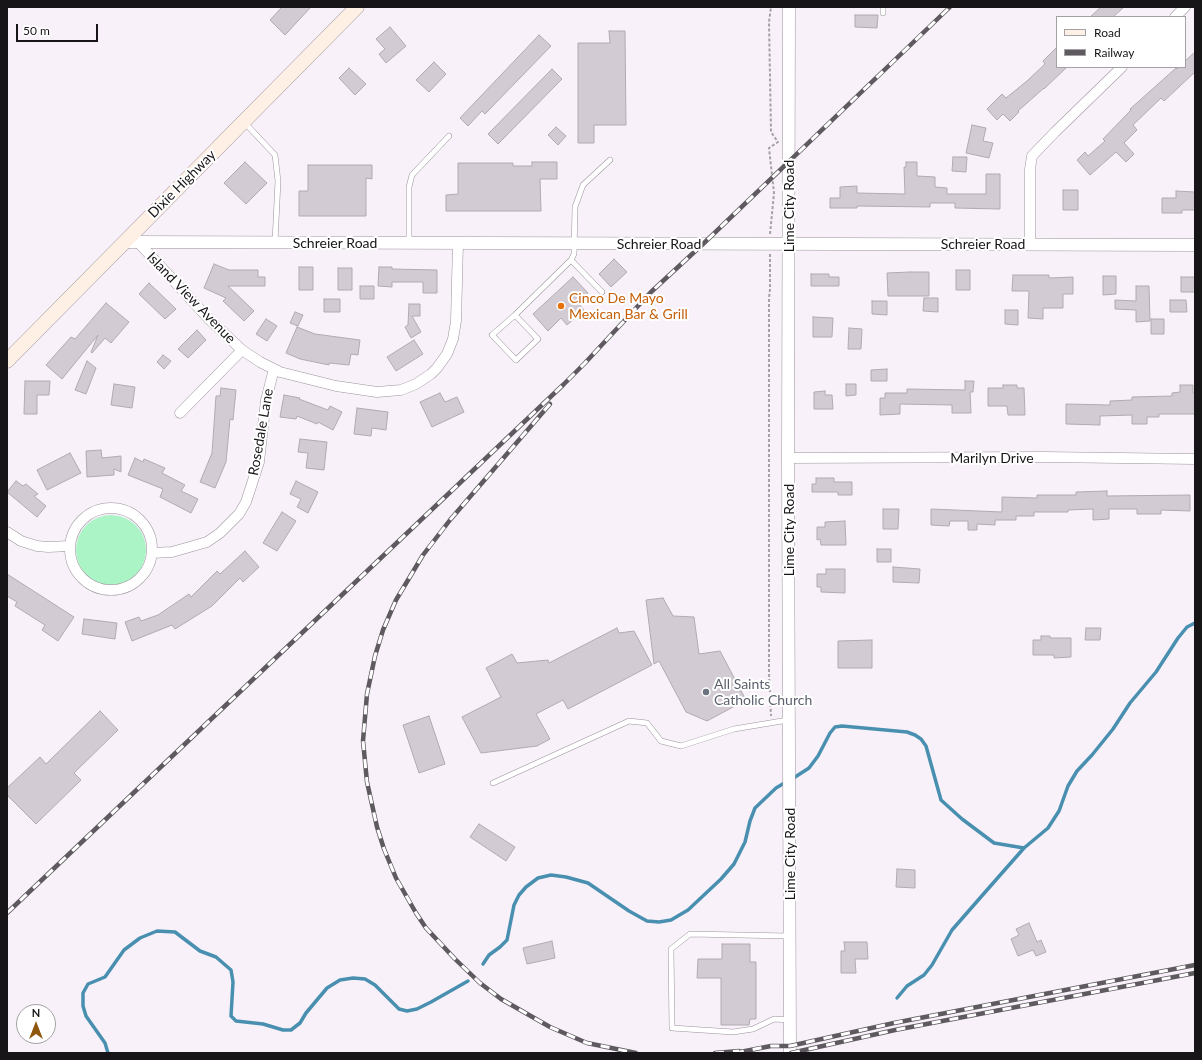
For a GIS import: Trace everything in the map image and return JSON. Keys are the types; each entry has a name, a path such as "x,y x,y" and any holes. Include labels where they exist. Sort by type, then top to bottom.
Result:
{"main road":[{"name":"Dixie Highway","path":"7,361 358,7"}],"street":[{"name":"Lime City Road","path":"789,7 788,458 790,1053"},
{"path":"1176,16 1185,7"},
{"path":"1030,244 1030,169 1032,156 1121,68"},
{"name":"Schreier Road","path":"124,242 1195,245"},
{"name":"Island View Avenue","path":"138,242 209,320 242,350 280,372 336,386 377,392 401,390 416,384 431,374 442,362 453,339 456,322 458,243"},
{"path":"180,413 242,350"},
{"name":"Rosedale Lane","path":"152,553 172,552 207,542 220,533 239,514 246,502 259,462 266,400 274,369"},
{"name":"Marilyn Drive","path":"788,458 1044,457 1195,459"},
{"path":"105,508 115,508 126,511 142,522 150,535 152,553 149,565 138,580 123,588 106,590 98,588 84,580 73,566 70,546 70,542 78,524 84,518 91,513 105,508"},
{"path":"7,532 21,541 36,546 70,546"}],"lane":[{"path":"883,7 883,13"},
{"path":"244,122 275,155 278,181 275,243"},
{"path":"409,243 409,187 412,176 449,136"},
{"path":"515,315 538,339 516,360 492,335 515,315 571,260 574,254 574,207 583,185 610,160"},
{"path":"571,260 602,292"},
{"path":"493,783 629,721 647,722 661,740 681,746 734,729 789,720"},
{"path":"790,936 690,934 672,949 672,1028 732,1032 753,1029 774,1019 790,1020"}],"path":[{"path":"770,7 771,132 778,142 769,148 774,193 770,244 770,289 768,298 769,665 771,723"}],"green space":[{"path":"111,515 124,518 136,525 143,537 146,550 143,563 136,575 124,582 111,585 98,582 86,575 79,563 76,550 79,537 86,525 98,518"}],"building":[{"path":"282,7 311,7 285,35 270,20"},
{"path":"1101,7 1124,7 1114,16 1091,16"},
{"path":"855,15 878,15 877,28 855,27"},
{"path":"390,27 406,46 386,63 379,54 385,49 376,39"},
{"path":"609,31 625,31 626,125 594,125 594,143 578,143 578,43 610,43"},
{"path":"539,35 551,46 485,114 482,111 468,126 460,118"},
{"path":"1056,48 1056,68 1066,68 1018,111 1019,112 1010,121 1003,114 997,120 987,109 1002,94 1006,98 1027,81 1045,64 1043,61"},
{"path":"1195,52 1195,72 1164,101 1161,98 1133,125 1137,130 1124,143 1134,154 1126,162 1116,152 1090,175 1077,160 1085,152 1088,156 1105,141 1103,139 1131,110 1130,109 1176,68 1186,68 1186,60"},
{"path":"434,62 446,74 429,92 416,80"},
{"path":"349,68 366,84 355,95 339,78"},
{"path":"552,69 562,79 498,144 488,134"},
{"path":"972,125 986,128 983,141 993,143 989,158 966,153"},
{"path":"556,127 566,136 558,145 548,135"},
{"path":"953,157 967,157 966,172 952,171"},
{"path":"245,162 267,183 246,204 224,183"},
{"path":"532,162 557,162 557,179 540,179 541,211 446,211 446,195 458,194 458,163 513,163 513,166 532,166"},
{"path":"906,162 917,162 917,176 935,177 935,187 947,188 947,194 986,194 986,174 1000,174 1000,209 955,208 955,203 930,203 930,207 857,206 857,208 830,208 830,198 840,198 840,187 857,186 857,193 905,194 904,167 906,167"},
{"path":"308,165 372,165 372,179 366,178 366,216 299,216 299,191 308,191"},
{"path":"1063,190 1078,190 1078,210 1063,210"},
{"path":"1176,191 1195,192 1195,210 1182,210 1182,213 1162,213 1162,198 1176,198"},
{"path":"614,259 627,272 611,287 599,274"},
{"path":"214,264 229,270 258,270 258,277 265,277 265,286 228,286 254,311 244,321 223,301 226,298 204,288"},
{"path":"299,267 313,267 313,290 299,290"},
{"path":"379,267 392,267 392,269 437,270 437,293 423,293 423,282 392,282 392,287 378,286"},
{"path":"338,268 352,268 352,290 338,290"},
{"path":"956,270 970,270 970,290 956,290"},
{"path":"929,272 929,296 888,296 887,273"},
{"path":"811,274 829,274 829,277 839,277 839,286 811,286"},
{"path":"1013,275 1049,275 1049,278 1073,277 1073,294 1063,294 1063,308 1043,308 1043,319 1028,318 1029,291 1012,291"},
{"path":"1103,276 1116,276 1116,294 1103,295"},
{"name":"Cinco De Mayo Mexican Bar & Grill","path":"573,277 588,293 578,303 584,310 567,325 561,318 548,331 533,314"},
{"path":"1181,277 1195,277 1195,292 1181,292"},
{"path":"149,283 176,309 165,319 139,294"},
{"path":"360,286 374,286 374,299 360,299"},
{"path":"1136,286 1149,286 1150,321 1136,322 1136,310 1115,309 1115,300 1136,301"},
{"path":"924,298 938,298 938,312 923,311"},
{"path":"324,299 340,299 340,312 324,312"},
{"path":"1170,300 1186,300 1187,312 1170,312"},
{"path":"872,301 887,301 887,315 872,314"},
{"path":"106,303 129,322 111,343 105,338 92,353 91,352 98,335 62,379 46,365 71,337 75,339"},
{"path":"409,304 420,304 420,316 412,316 421,332 411,338 405,327 408,325"},
{"path":"1005,310 1018,310 1018,325 1005,324"},
{"path":"295,312 303,315 298,326 290,323"},
{"path":"813,317 833,318 832,337 813,337"},
{"path":"266,319 277,326 267,341 256,334"},
{"path":"1151,319 1164,319 1164,334 1151,334"},
{"path":"297,327 315,334 360,340 358,355 351,354 349,365 329,363 329,365 300,359 286,353"},
{"path":"849,328 862,329 861,349 848,349"},
{"path":"197,330 206,340 188,358 178,349"},
{"path":"414,340 423,354 396,371 387,357"},
{"path":"163,355 171,361 164,369 157,362"},
{"path":"87,361 96,368 86,394 75,390"},
{"path":"887,369 887,381 871,381 871,370"},
{"path":"25,381 50,381 49,395 37,395 37,414 24,414"},
{"path":"965,381 974,381 973,392 970,392 971,413 952,413 952,405 900,404 900,414 880,415 880,398 885,398 885,393 907,393 907,389 965,390"},
{"path":"114,384 135,387 132,408 111,405"},
{"path":"846,384 856,384 856,395 846,396"},
{"path":"1003,385 1017,385 1017,388 1024,388 1025,415 1008,415 1007,406 988,406 988,388 1003,388"},
{"path":"1180,385 1193,385 1193,393 1195,393 1195,414 1159,414 1159,417 1147,417 1147,424 1132,424 1132,415 1100,416 1100,425 1066,424 1066,404 1110,405 1110,401 1132,400 1132,397 1172,396 1172,393 1180,392"},
{"path":"221,388 236,390 233,420 230,419 226,462 215,488 200,482 212,453 216,396 220,396"},
{"path":"825,391 825,395 832,395 833,409 814,409 814,392"},
{"path":"440,393 445,402 457,397 464,412 432,427 420,402"},
{"path":"284,395 300,398 299,399 328,410 330,406 342,412 333,430 318,422 317,424 297,416 296,419 280,417"},
{"path":"357,408 388,412 386,430 372,428 371,436 354,434"},
{"path":"300,439 327,442 324,470 306,468 308,453 298,452"},
{"path":"101,450 102,458 121,456 121,472 114,469 114,475 87,477 86,451"},
{"path":"70,453 81,473 47,490 37,470"},
{"path":"135,458 143,462 144,459 165,468 162,473 185,485 181,491 198,499 191,513 160,497 163,489 128,475"},
{"path":"816,478 834,478 834,482 852,482 852,495 838,495 838,492 812,492 812,484 816,484"},
{"path":"16,481 23,486 26,484 38,494 34,496 46,506 37,517 7,492"},
{"path":"296,481 318,492 308,513 297,507 301,499 290,494"},
{"path":"1107,491 1107,496 1190,495 1190,511 1161,510 1161,514 1137,514 1137,509 1109,509 1109,519 1093,520 1093,509 1068,510 1068,512 1034,512 1034,516 1016,516 1016,520 995,520 995,525 977,524 977,530 968,530 968,521 950,521 949,526 931,525 931,509 1002,512 1002,497 1037,498 1037,495 1076,495 1076,492"},
{"path":"883,509 899,509 898,529 883,529"},
{"path":"282,512 296,521 277,551 263,543"},
{"path":"845,521 846,545 821,545 820,539 817,540 817,527 825,527 825,522"},
{"path":"877,549 891,549 891,562 877,562"},
{"path":"245,551 259,567 243,582 240,578 212,606 175,629 172,625 132,641 125,622 139,617 141,621 158,615 189,594 191,597 217,571 220,574"},
{"path":"893,567 920,569 919,583 893,582"},
{"path":"826,569 845,569 845,593 821,592 821,587 817,587 817,574 826,574"},
{"path":"7,574 74,617 58,641 42,630 45,625 15,606 17,602 7,596"},
{"path":"663,598 673,616 694,617 699,654 720,651 746,700 707,721 686,712 659,661 654,664 646,600"},
{"path":"84,619 117,623 115,639 82,634"},
{"path":"617,628 619,633 634,631 652,665 568,709 563,700 536,714 550,739 537,746 481,753 462,717 501,697 486,668 512,654 517,663 548,660 549,663"},
{"path":"1086,628 1101,628 1100,640 1085,640"},
{"path":"1041,636 1050,636 1050,638 1071,638 1071,657 1054,658 1054,655 1033,655 1033,640 1041,640"},
{"path":"872,640 872,668 838,668 838,641"},
{"path":"100,711 118,730 74,773 81,780 36,824 7,795 7,788 40,757 46,764"},
{"path":"429,716 445,764 419,773 403,725"},
{"path":"479,824 515,847 506,861 470,837"},
{"path":"897,869 915,870 915,888 896,887"},
{"path":"1029,923 1037,942 1041,940 1046,952 1036,956 1033,950 1018,956 1011,939 1019,935 1016,929"},
{"path":"552,941 555,958 527,964 523,948"},
{"path":"844,942 867,942 868,959 855,959 856,973 841,973 841,951 845,951"},
{"path":"722,944 750,944 750,962 756,962 756,1019 750,1019 749,1025 721,1025 721,978 697,978 698,959 722,959"}],"waterway":[{"path":"897,998 907,986 924,975 932,965 952,930 1024,848 1048,828 1059,811 1068,786 1077,771 1113,729 1130,703 1156,672 1178,638 1187,627 1195,623"},
{"path":"792,779 809,768 835,727 842,726 907,732 921,739 926,746 941,800 962,819 994,843 1024,848"},
{"path":"483,964 489,955 507,940 514,905 519,895 526,887 538,878 551,875 566,877 588,883 629,911 647,921 659,922 671,920 688,910 721,879 734,864 745,842 755,808 776,788 786,782"},
{"path":"108,1053 105,1043 86,1016 83,1006 83,993 88,984 105,977 124,950 140,938 157,931 175,932 200,951 216,957 231,970 233,982 231,1016 236,1021 263,1024 283,1030 291,1030 300,1023 306,1013 327,988 340,980 353,978 365,979 375,985 399,1009 407,1011 417,1009 468,981"}],"railway":[{"path":"7,913 563,385 651,292 950,7"},
{"path":"550,404 450,520 423,555 396,600 383,630 375,656 367,694 363,741 367,782 377,827 396,878 426,928 455,959 480,983 501,999 550,1027 587,1043 636,1053"},
{"path":"735,1053 771,1046 790,1046 894,1023 1195,965"},
{"path":"791,1053 895,1030 1195,973"},
{"path":"715,1053 739,1051"}],"place":[{"name":"Cinco De Mayo Mexican Bar & Grill","path":"561,306"},
{"name":"All Saints Catholic Church","path":"706,692"}]}
